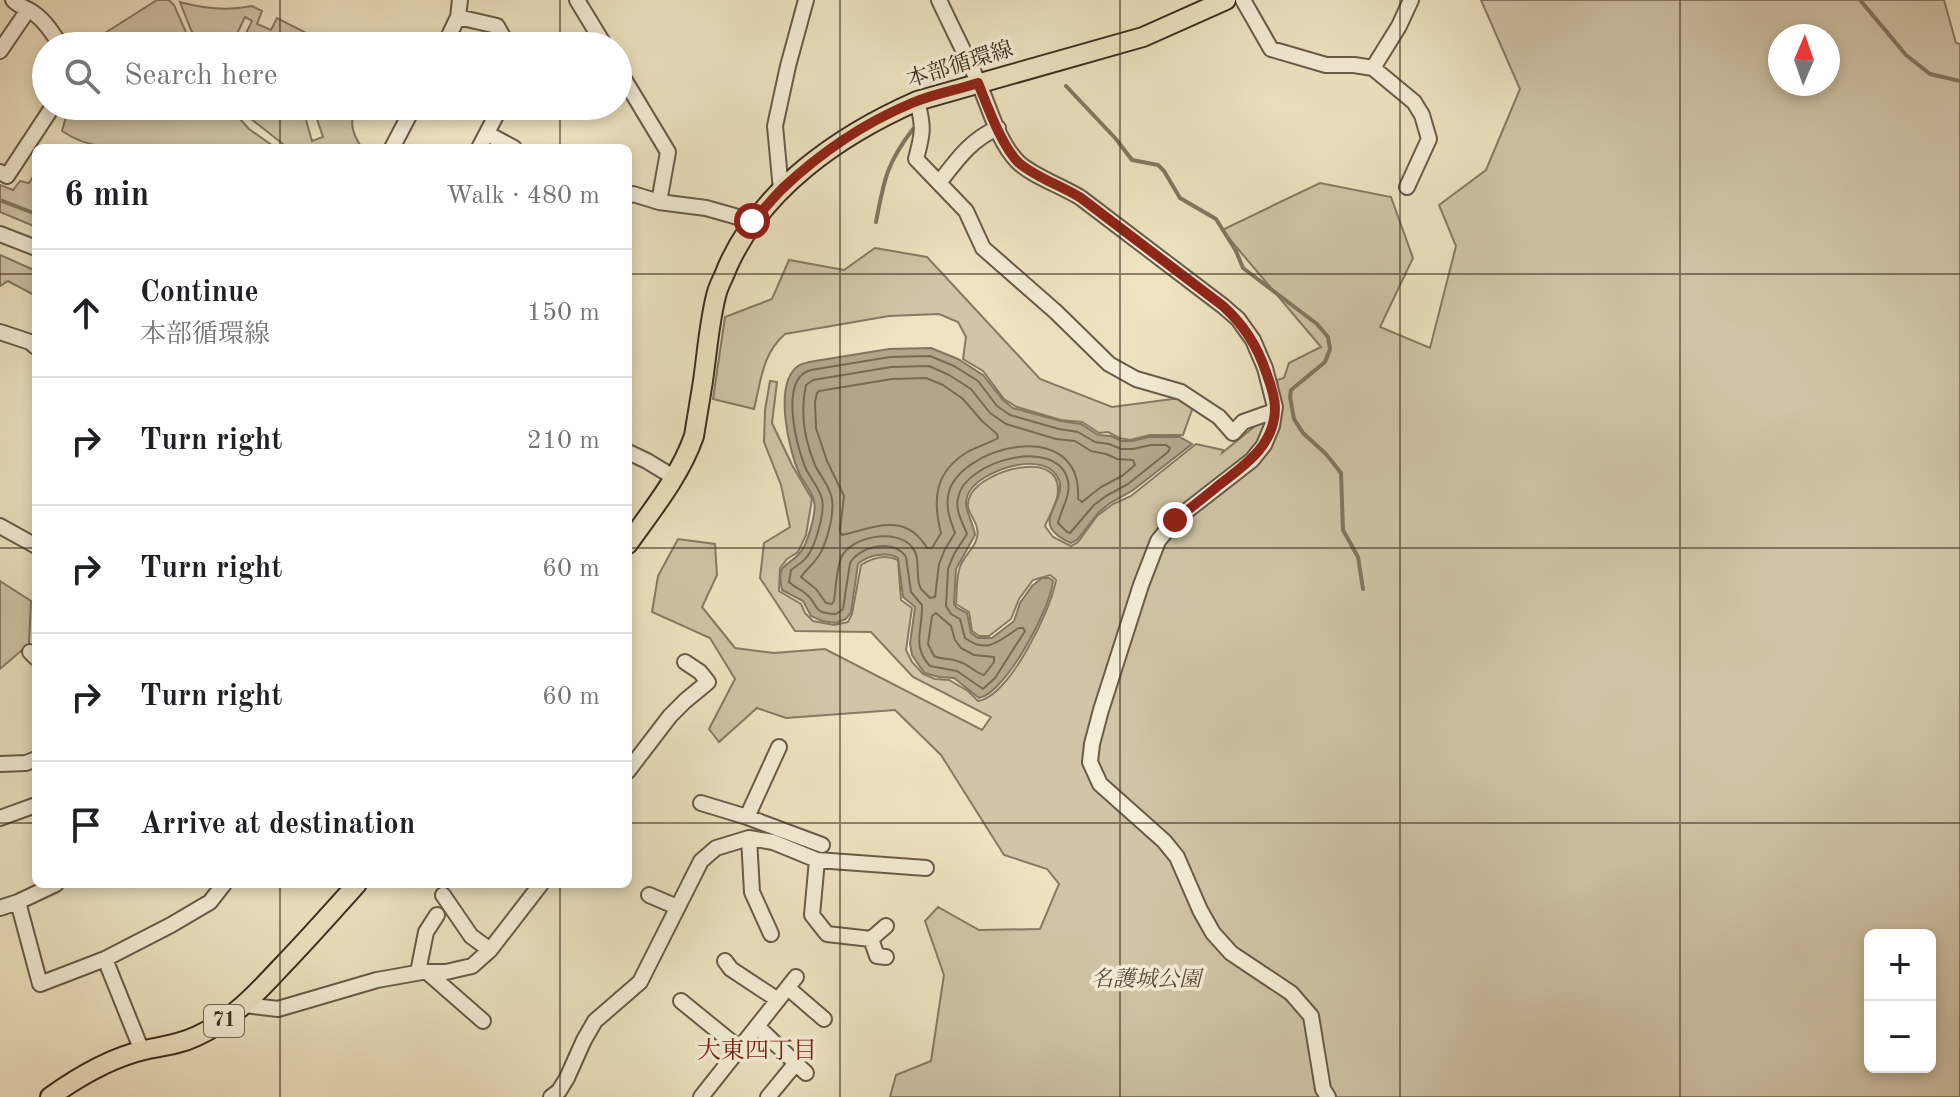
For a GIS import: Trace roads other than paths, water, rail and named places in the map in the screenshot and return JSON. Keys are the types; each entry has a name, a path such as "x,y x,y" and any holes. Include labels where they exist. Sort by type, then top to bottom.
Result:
{"main road":[{"name":"本部循環線","path":"632,538 675,478 694,436 716,294 752,221 781,190 849,136 917,101 1143,37 1226,0"},
{"name":"71","path":"50,1097 101,1066 142,1051 168,1047 197,1036 227,1019 245,1005 354,888"}],"street":[{"path":"13,0 35,14 52,32"},
{"path":"451,32 458,17 460,0"},
{"path":"781,190 775,126 806,0"},
{"path":"939,0 998,128 1018,162 1081,198 1238,319 1253,340 1265,368 1272,389 1274,411 1264,445 1252,460 1175,520 1158,541 1104,698 1090,762 1100,784 1164,841 1177,857 1213,933 1231,953 1291,993 1311,1016 1323,1089 1328,1097"},
{"path":"1243,0 1271,49 1326,65 1373,68 1414,102 1422,115 1429,139 1407,187"},
{"path":"1373,68 1411,0"},
{"path":"581,1 598,32"},
{"path":"0,51 28,10"},
{"path":"458,17 497,26 500,32"},
{"path":"632,92 668,152 659,202"},
{"path":"917,101 923,123 916,159 966,211 983,248 1109,364 1136,379 1181,392 1219,417 1233,433 1243,422 1274,411"},
{"path":"0,172 7,176 44,120"},
{"path":"394,144 407,120"},
{"path":"482,144 494,120"},
{"path":"939,183 962,153 985,133 998,128"},
{"path":"488,134 507,144"},
{"path":"632,194 659,202 706,208 752,221"},
{"path":"0,234 32,246"},
{"path":"0,332 32,344"},
{"path":"632,454 675,478"},
{"path":"0,526 32,544"},
{"path":"632,766 670,716 708,682 685,662"},
{"path":"747,817 779,747"},
{"path":"0,764 32,761"},
{"path":"701,803 747,817 820,853 926,868"},
{"path":"0,818 32,806"},
{"path":"551,1097 567,1078 595,1021 640,982 701,861 716,848 749,838 784,833"},
{"path":"749,838 752,892 771,934"},
{"path":"820,853 812,915 827,934 871,939 886,926"},
{"path":"0,908 48,888"},
{"path":"18,902 40,984 105,959 171,925 210,902 221,888"},
{"path":"245,1005 278,1009 377,980 472,966 490,950 538,888"},
{"path":"443,895 471,936 490,950"},
{"path":"649,895 677,907"},
{"path":"422,972 426,932 437,915"},
{"path":"871,939 877,956 886,957"},
{"path":"105,959 142,1051"},
{"path":"725,961 731,969 787,989 824,1019"},
{"path":"422,972 483,1021"},
{"path":"721,1097 705,1092 787,989"},
{"path":"681,1001 740,1049"},
{"path":"758,1027 801,1068 768,1097"}],"water":[{"path":"931,348 958,359 983,375 1013,408 1081,424 1098,435 1122,441 1180,437 1192,444 1132,491 1099,512 1077,540 1071,543 1051,528 1050,517 1060,486 1052,471 1042,466 1017,465 990,474 972,488 966,506 975,535 956,569 954,604 967,613 971,633 978,638 992,638 1014,621 1020,603 1032,586 1042,578 1053,581 1036,628 1014,666 990,693 979,698 954,678 925,673 912,655 910,644 915,607 903,597 898,558 878,555 858,564 851,612 846,619 836,623 811,616 803,601 782,590 780,581 783,567 799,554 805,544 815,506 795,463 788,434 785,402 790,375 799,365 809,362 889,349"}],"waterway":[{"path":"1860,0 1906,55 1930,74 1960,81"},
{"path":"1066,86 1132,160 1158,165 1180,198 1216,219 1243,268 1317,324 1328,337 1330,349 1325,362 1291,390 1290,397 1294,419 1303,433 1341,473 1343,530 1358,557 1363,589"},
{"path":"876,222 887,173 913,129"},
{"path":"0,200 32,212"}],"district":[{"name":"大東四丁目","path":"757,1052"}],"park label":[{"name":"名護城公園","path":"1146,980"}]}
